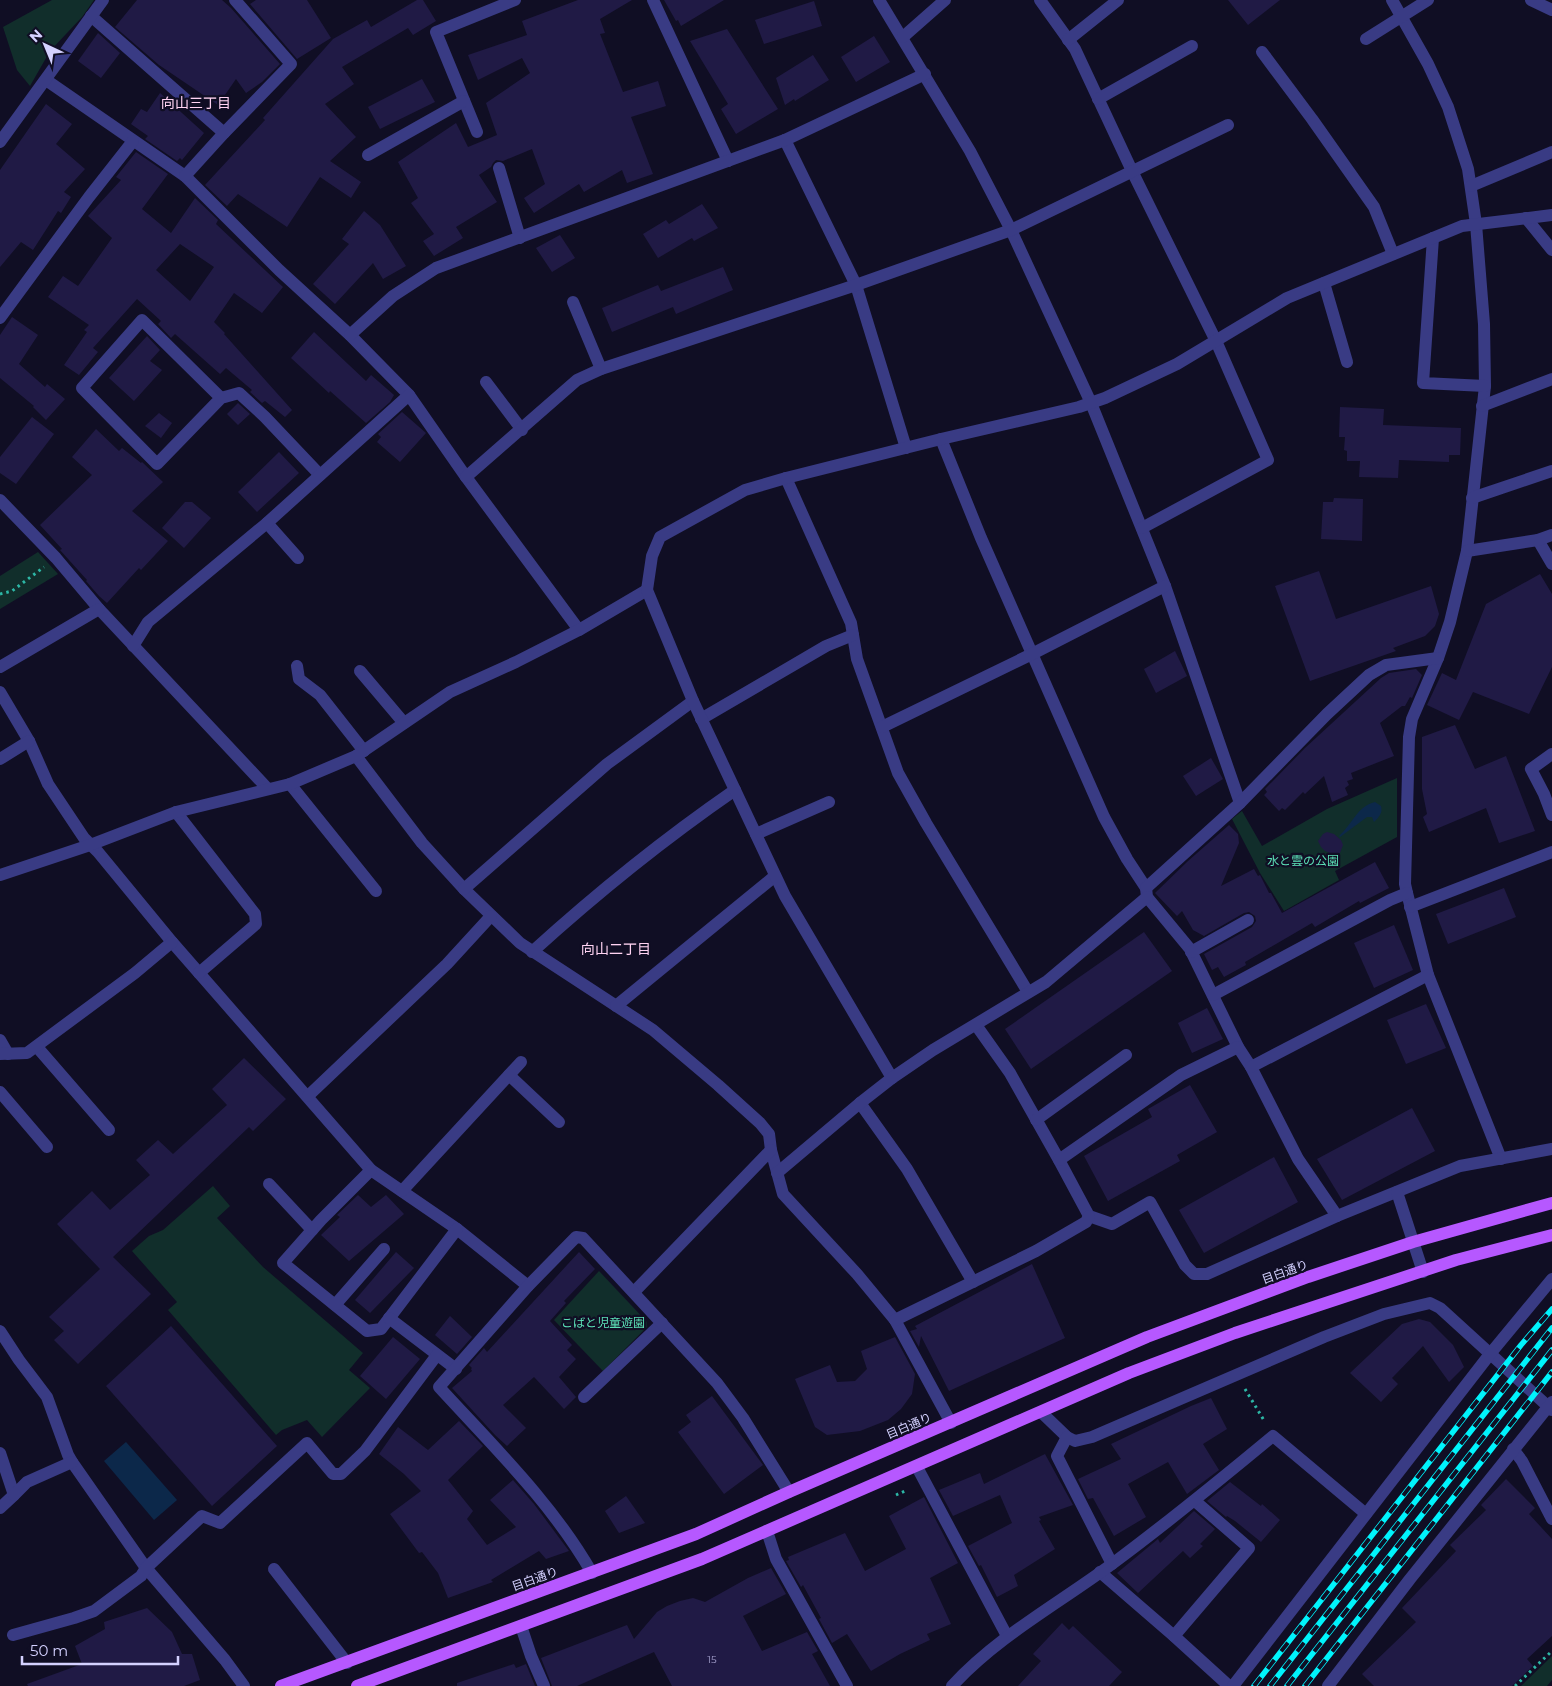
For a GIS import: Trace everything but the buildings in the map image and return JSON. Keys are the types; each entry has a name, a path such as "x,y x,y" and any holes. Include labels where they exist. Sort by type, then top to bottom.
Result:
{"main road":[{"name":"目白通り","path":"281,1686 696,1534 1147,1337 1308,1277 1413,1242 1552,1203"},
{"path":"357,1686 702,1559 1129,1373 1235,1333 1456,1260 1552,1235"}],"street":[{"path":"0,142 103,0"},
{"path":"185,176 291,64 235,0"},
{"path":"477,132 436,32 515,0"},
{"path":"653,0 728,161"},
{"path":"879,0 970,151 1011,230 1091,403 1165,586 1240,803"},
{"path":"902,37 945,0"},
{"path":"1040,0 1074,49 1216,341 1268,460 1142,528"},
{"path":"1068,40 1118,0"},
{"path":"1392,0 1428,64 1448,107 1468,169 1476,224 1484,324 1485,386 1467,551 1450,622 1438,658 1412,719 1409,737 1405,884 1428,974 1501,1158"},
{"path":"1366,39 1428,0"},
{"path":"1531,0 1552,10"},
{"path":"91,16 224,133"},
{"path":"1098,99 1192,46"},
{"path":"1262,52 1374,207 1393,254"},
{"path":"350,335 393,296 436,268 785,140 925,74"},
{"path":"46,80 185,176 280,270 350,335 409,395 466,478 579,630"},
{"path":"368,154 464,101"},
{"path":"466,478 576,380 601,369 856,285 1011,230 1133,173 1228,125"},
{"path":"0,318 88,197 133,140"},
{"path":"785,140 856,285 906,448"},
{"path":"1471,186 1552,152"},
{"path":"500,168 520,238"},
{"path":"892,1078 785,896 693,701 647,590 652,556 660,537 745,490 941,439 1080,407 1105,398 1177,364 1287,298 1462,226 1552,216"},
{"path":"1526,218 1552,250"},
{"path":"1433,238 1423,383 1485,386"},
{"path":"1324,283 1347,362"},
{"path":"572,302 601,369"},
{"path":"221,398 142,320 82,388 157,464 221,398 239,392 320,475"},
{"path":"1482,406 1552,379"},
{"path":"486,382 522,430"},
{"path":"133,646 148,622 267,523 409,395"},
{"path":"941,439 981,538 1104,817 1146,893 1191,952 1238,1047 1251,1067 1298,1159 1337,1216"},
{"path":"1472,498 1552,471"},
{"path":"786,478 851,623 857,659 898,773 1028,992"},
{"path":"0,500 56,558 133,646 268,789"},
{"path":"267,523 298,558"},
{"path":"1467,551 1538,540 1552,535"},
{"path":"1538,540 1552,564"},
{"path":"882,727 1032,654 1165,586"},
{"path":"0,876 90,845 176,812 290,784 360,753 450,692 516,662 579,630 647,590"},
{"path":"0,667 99,609"},
{"path":"701,719 826,646 853,635"},
{"path":"777,1174 892,1078 933,1050 1046,982 1146,893 1369,675 1386,665 1438,658"},
{"path":"297,666 299,679 320,694 422,843 491,916 532,952 653,1030 760,1123 769,1134 771,1150 783,1194 857,1274 895,1320 951,1423"},
{"path":"360,671 404,723"},
{"path":"0,692 29,741 48,784 84,838 371,1170 457,1229 528,1286"},
{"path":"464,889 607,764 693,701"},
{"path":"0,759 29,741"},
{"path":"1552,754 1530,769 1544,794 1552,814"},
{"path":"290,784 376,891"},
{"path":"532,952 593,897 681,827 735,790"},
{"path":"756,834 830,802"},
{"path":"176,812 255,914 256,924 199,973"},
{"path":"1410,907 1552,852"},
{"path":"616,1006 775,876"},
{"path":"1213,995 1390,900 1407,893"},
{"path":"308,1096 446,964 491,916"},
{"path":"1191,952 1248,920"},
{"path":"0,1040 4,1054 27,1053 172,942"},
{"path":"1251,1067 1428,974"},
{"path":"895,1320 1036,1251 1086,1222 1088,1216 1060,1160 1010,1073 976,1024"},
{"path":"37,1046 109,1130"},
{"path":"1060,1160 1182,1075 1238,1047"},
{"path":"1036,1120 1126,1055"},
{"path":"402,1191 522,1062"},
{"path":"509,1075 559,1122"},
{"path":"0,1092 47,1147"},
{"path":"860,1103 907,1169 973,1282"},
{"path":"1088,1216 1112,1224 1150,1202 1185,1265 1194,1274 1207,1274 1337,1216 1460,1166 1552,1149"},
{"path":"634,1292 771,1150"},
{"path":"371,1170 312,1230 283,1263 367,1332 381,1329 457,1229"},
{"path":"269,1184 312,1230"},
{"path":"1397,1192 1423,1272"},
{"path":"592,1573 582,1554 536,1492 439,1387 528,1286 576,1237 583,1238 717,1383 743,1418 789,1492"},
{"path":"335,1306 384,1250"},
{"path":"1233,1686 1490,1354 1552,1279"},
{"path":"1041,1412 1067,1437 1075,1440 1092,1437 1324,1337 1384,1314 1430,1303 1440,1308 1551,1406 1513,1449 1328,1686"},
{"path":"389,1318 456,1369"},
{"path":"584,1397 662,1324"},
{"path":"0,1331 47,1397 72,1462 146,1568 225,1660 244,1686"},
{"path":"12,1635 94,1611 141,1576 146,1568 202,1516 220,1523 307,1443 333,1474 341,1474 365,1451 437,1355"},
{"path":"954,1685 1007,1636 1112,1564 1195,1501 1272,1436 1366,1514"},
{"path":"1067,1437 1057,1456 1112,1564"},
{"path":"1513,1449 1522,1461 1552,1519"},
{"path":"0,1453 14,1495"},
{"path":"0,1508 27,1482 72,1462"},
{"path":"916,1467 1007,1636"},
{"path":"1174,1636 1249,1548 1195,1501"},
{"path":"767,1531 776,1559 847,1686"},
{"path":"274,1569 347,1663"},
{"path":"1100,1572 1228,1686"},
{"path":"521,1626 544,1686"}],"path":[{"path":"0,594 12,591 56,558"},
{"path":"1236,1374 1272,1436"},
{"path":"1515,1686 1552,1651"}],"green space":[{"path":"52,0 94,0 82,17 50,51 30,86 17,70 3,27"},
{"path":"38,552 58,574 0,609 0,576"},
{"name":"水と雲の公園","path":"1397,778 1397,837 1335,871 1339,880 1284,911 1260,873 1232,819 1242,811 1262,846 1327,809"},
{"path":"213,1186 230,1206 217,1218 263,1267 363,1353 349,1370 370,1388 322,1437 307,1420 282,1430 276,1435 168,1310 177,1302 132,1251 149,1236 163,1230"},
{"name":"こばと児童遊園","path":"599,1271 647,1322 647,1327 603,1371 554,1320"},
{"path":"1552,1656 1552,1680 1547,1686 1521,1686"}],"water":[{"path":"1375,802 1381,806 1381,813 1374,822 1372,817 1367,817 1339,836 1364,807"},
{"path":"126,1442 177,1500 154,1520 104,1461"}],"railway":[{"path":"1254,1686 1521,1345 1552,1309"},
{"path":"1270,1686 1552,1328"},
{"path":"1287,1686 1552,1350"},
{"path":"1305,1686 1552,1372"}],"district":[{"name":"向山三丁目","path":"196,103"},
{"name":"向山二丁目","path":"616,949"}]}
